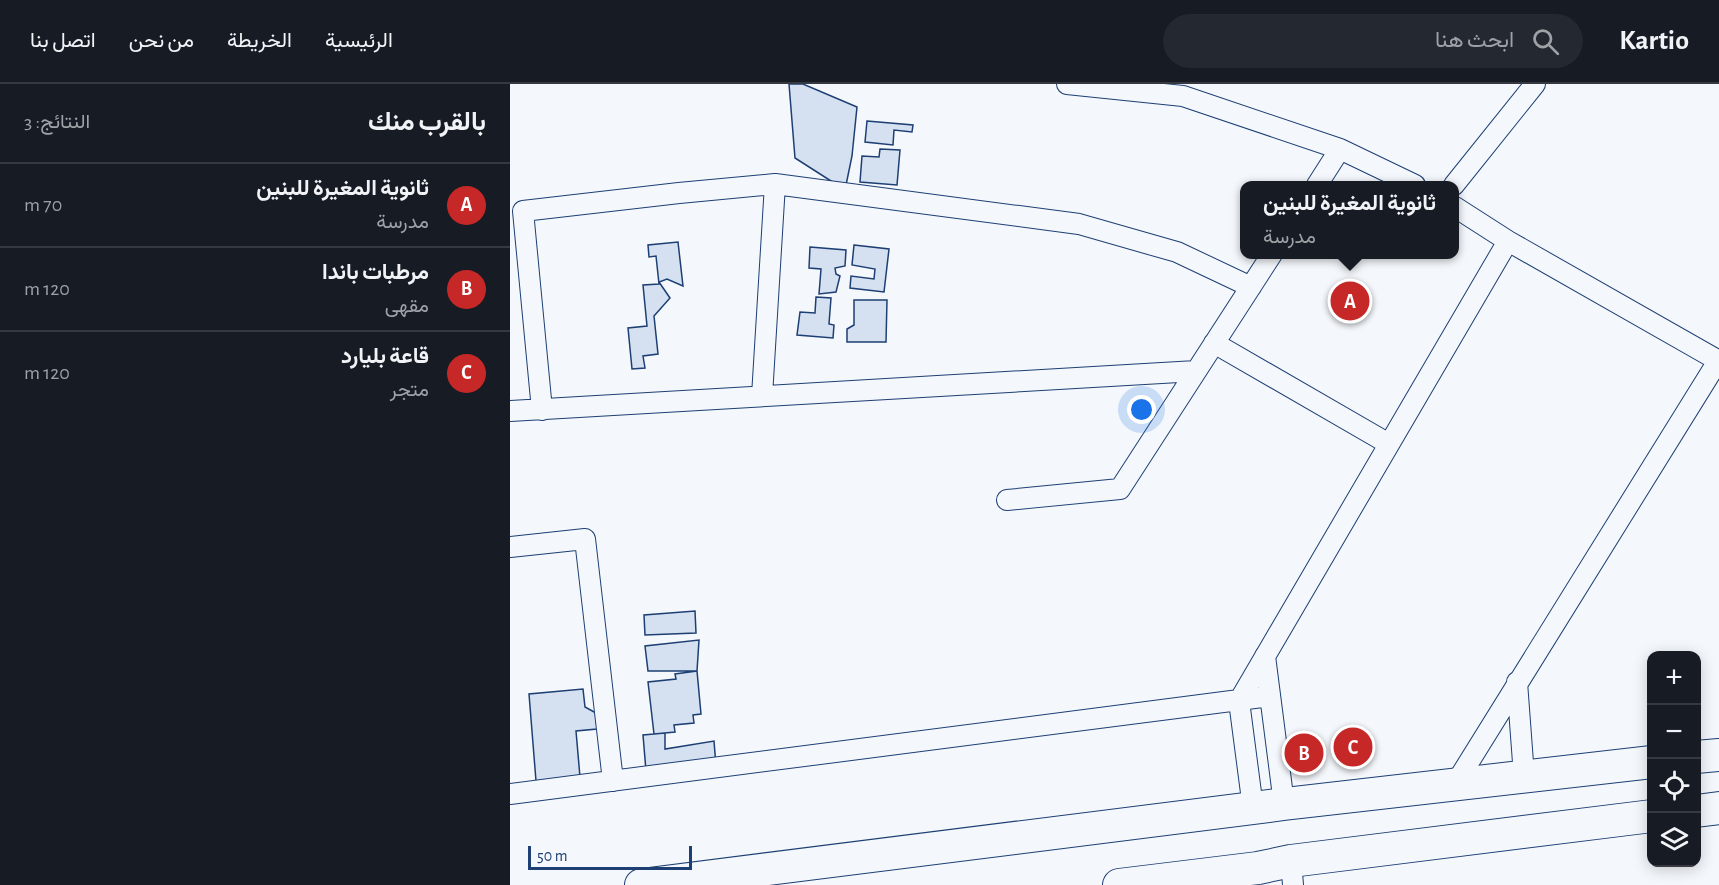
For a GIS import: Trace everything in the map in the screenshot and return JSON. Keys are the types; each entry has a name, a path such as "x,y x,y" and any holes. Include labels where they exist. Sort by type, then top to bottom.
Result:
{"main road":[{"path":"1701,757 1719,755"},
{"path":"641,885 1269,806 1647,763"},
{"path":"1701,810 1719,808"},
{"path":"1119,885 1292,873 1647,817"}],"street":[{"path":"1067,84 1188,90 1340,149 1404,181"},
{"path":"1458,181 1535,84"},
{"path":"1320,181 1340,149"},
{"path":"542,410 523,211 775,184 1079,224 1177,252 1251,287"},
{"path":"762,396 775,184"},
{"path":"1454,786 1719,361 1509,241 1459,210"},
{"path":"1269,806 1239,701 1509,241"},
{"path":"1006,500 1120,489 1269,259"},
{"path":"1214,343 1389,444"},
{"path":"510,411 1196,371"},
{"path":"510,547 585,539 613,781"},
{"path":"1265,656 1270,696 1269,806"},
{"path":"1517,682 1524,776"},
{"path":"510,794 1270,696"}],"building":[{"path":"789,84 803,84 857,107 852,156 845,190 795,158"},
{"path":"867,121 913,125 912,132 894,130 893,145 865,142"},
{"path":"880,149 900,150 897,185 860,182 862,156 879,157"},
{"path":"678,242 683,286 667,279 659,282 670,298 654,316 658,354 643,356 645,368 632,369 628,328 647,326 643,285 659,284 656,256 649,257 648,245"},
{"path":"854,245 889,249 884,292 850,288 851,276 874,279 875,269 852,265"},
{"path":"810,247 846,250 845,266 835,268 836,274 840,276 836,292 819,294 821,269 809,268"},
{"path":"816,297 831,298 829,324 834,325 833,338 797,335 800,312 815,313"},
{"path":"854,300 887,300 886,342 847,342 847,329 854,325"},
{"path":"695,611 696,633 645,635 644,615"},
{"path":"699,640 697,671 648,671 645,646"},
{"path":"697,671 701,714 693,715 694,723 674,725 675,732 654,734 648,682 676,679 675,674"},
{"path":"583,689 585,707 596,713 597,729 576,731 580,777 536,781 529,694"},
{"path":"665,733 665,749 714,741 716,766 646,771 643,735"}],"place":[{"name":"ثانوية المغيرة للبنين","path":"1350,301"},
{"name":"قاعة بليارد","path":"1353,747"},
{"name":"مرطبات باندا","path":"1304,753"}]}
